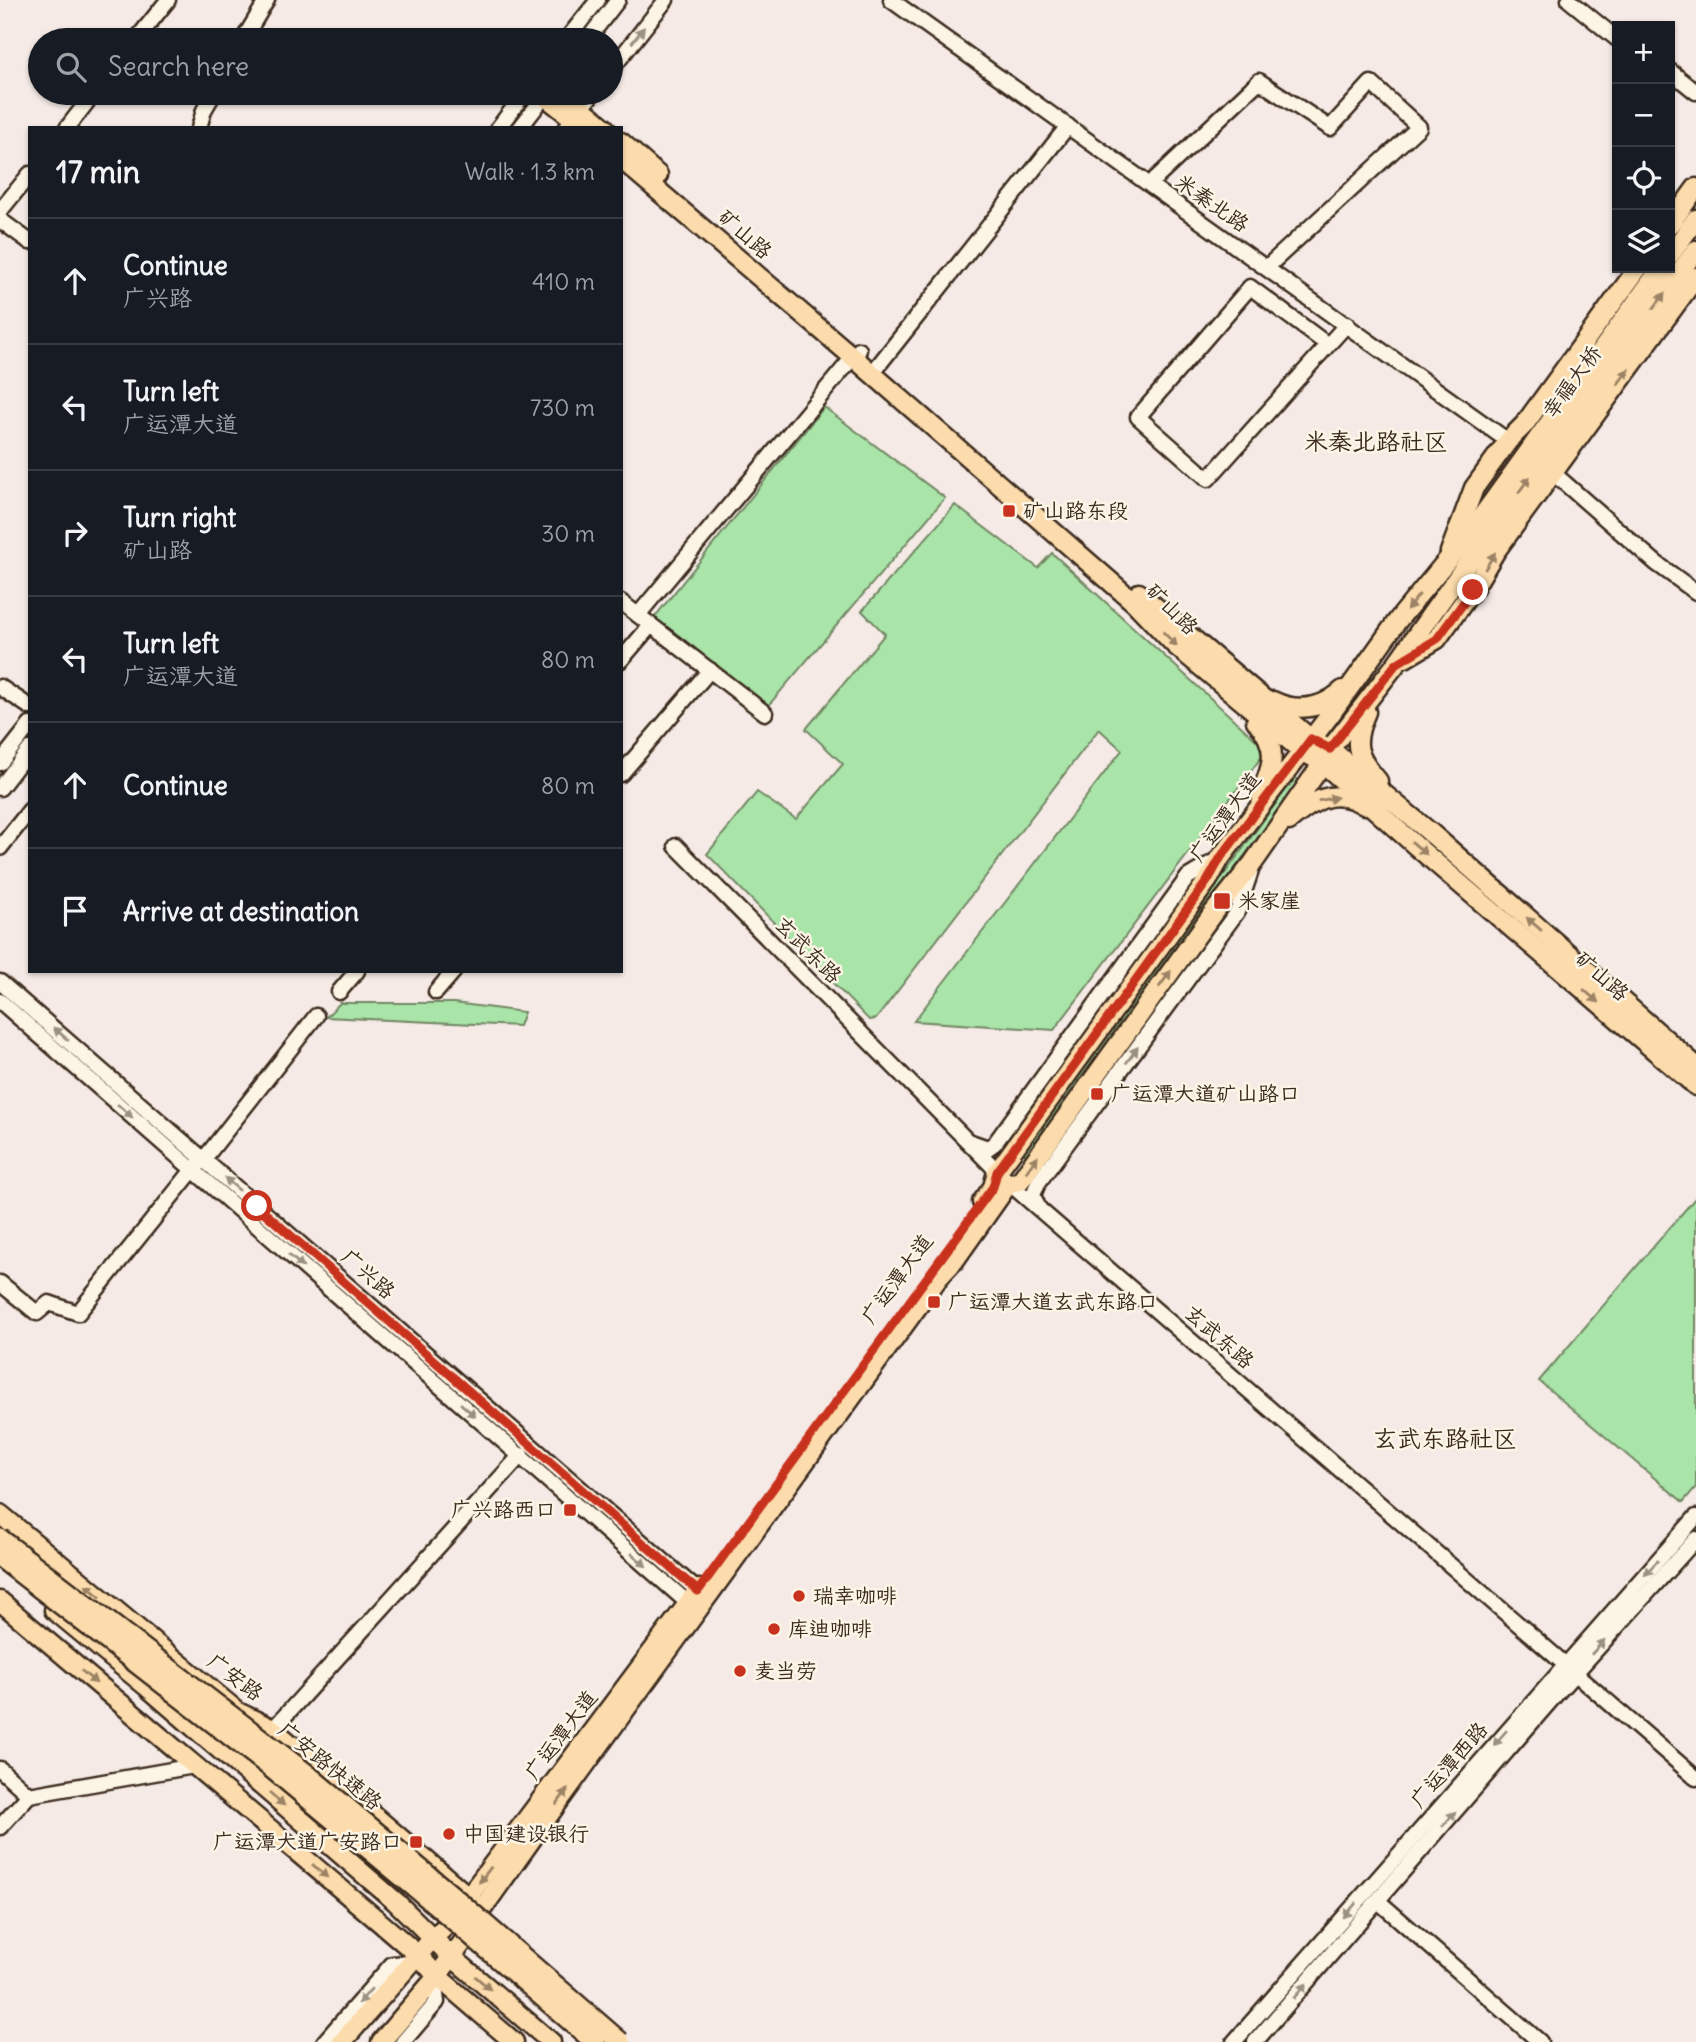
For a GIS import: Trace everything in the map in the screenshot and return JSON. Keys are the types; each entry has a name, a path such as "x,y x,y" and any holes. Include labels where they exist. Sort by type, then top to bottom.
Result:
{"highway":[{"name":"广安路快速路","path":"0,1539 304,1772 620,2042"},
{"name":"广安路快速路","path":"0,1557 268,1765 440,1908 592,2042"}],"main road":[{"path":"561,105 577,120 598,126"},
{"name":"矿山路","path":"623,144 1135,603 1175,645 1233,695 1327,756 1406,813 1696,1066"},
{"name":"矿山路","path":"623,161 856,354 877,367 1254,691 1307,745"},
{"path":"1675,217 1696,188"},
{"path":"1675,248 1696,219"},
{"name":"幸福大桥","path":"1478,535 1696,250"},
{"path":"1446,563 1459,522 1474,488 1508,441 1524,425 1634,273"},
{"name":"幸福大桥","path":"1478,535 1658,273"},
{"path":"1396,664 1437,639 1552,472 1696,277"},
{"name":"广运潭大道","path":"380,2042 436,1978 466,1938 480,1912 696,1603 993,1187 1003,1177 1093,1038 1208,880 1221,857 1398,620 1446,563 1478,535"},
{"name":"广运潭大道","path":"1003,1177 1020,1181 1396,664 1478,535"},
{"path":"1254,691 1280,705 1304,709 1327,702 1354,681"},
{"path":"1380,685 1359,729 1358,750 1369,771 1406,813"},
{"path":"1233,695 1265,731 1272,748 1271,768 1248,821"},
{"name":"矿山路","path":"1327,756 1388,822 1696,1086"},
{"path":"1273,835 1310,804 1328,797 1354,800 1388,822"},
{"name":"广安路","path":"0,1514 238,1712 273,1729 469,1896 480,1912 633,2042"},
{"path":"0,1546 592,2042"},
{"path":"0,1566 396,1902 452,1957 551,2042"},
{"path":"0,1601 248,1809 436,1978 514,2042"},
{"name":"广运潭大道","path":"342,2042 448,1924 696,1603"},
{"path":"231,1760 248,1809"}],"street":[{"path":"146,28 168,0"},
{"path":"250,28 267,0"},
{"path":"576,28 598,0"},
{"path":"596,28 618,0"},
{"path":"623,55 666,0"},
{"name":"米秦北路","path":"891,0 1508,441"},
{"path":"1569,0 1612,35"},
{"path":"1582,0 1612,24"},
{"path":"1675,75 1696,92"},
{"path":"1150,184 1259,81 1330,128 1371,83 1419,127 1266,267"},
{"path":"1673,84 1696,102"},
{"path":"68,126 84,105"},
{"path":"199,126 207,105"},
{"path":"500,126 516,105"},
{"path":"522,126 540,105"},
{"path":"877,367 1069,126"},
{"path":"0,211 28,176"},
{"path":"0,220 28,241"},
{"path":"1328,345 1250,288 1138,417 1208,479 1347,324"},
{"path":"638,615 856,354"},
{"path":"1552,472 1656,563 1696,592"},
{"path":"623,604 765,713"},
{"path":"623,658 651,625"},
{"path":"623,772 710,670"},
{"path":"0,687 28,706"},
{"path":"0,763 28,728"},
{"path":"0,788 28,751"},
{"path":"0,848 28,813"},
{"name":"玄武东路","path":"676,846 1003,1177 1696,1778"},
{"path":"961,1134 979,1146 992,1146 1188,877 1221,857"},
{"path":"1041,1211 1032,1195 1038,1183 1237,912 1253,863"},
{"path":"339,992 355,973"},
{"path":"436,992 452,973"},
{"name":"广兴路","path":"0,982 204,1159 696,1603"},
{"name":"广兴路","path":"0,1001 192,1171 696,1603"},
{"path":"0,1283 37,1313 49,1303 78,1313 316,1016"},
{"path":"1052,1064 1093,1038"},
{"path":"273,1729 521,1455"},
{"name":"广运潭西路","path":"1255,2042 1378,1901 1696,1517"},
{"name":"广运潭西路","path":"1234,2042 1571,1668 1696,1539"},
{"path":"0,1827 29,1795 194,1766"},
{"path":"0,1769 29,1795"},
{"path":"1378,1901 1540,2042"},
{"path":"324,2042 392,1965 415,1959"},
{"path":"402,2042 437,2002 436,1978"}],"green space":[{"path":"824,407 945,498 763,712 649,624"},
{"path":"955,505 1038,568 1052,553 1267,750 1054,1030 914,1021 1122,750 1099,729 876,1019 869,1020 707,854 757,792 796,819 843,764 806,729 885,634 862,611"},
{"path":"1295,777 1299,781 1026,1155 1022,1152"},
{"path":"340,1003 454,1003 524,1012 519,1026 326,1017"},
{"path":"1696,1197 1696,1487 1683,1502 1539,1381"}],"place":[{"name":"矿山路东段","path":"1009,511"},
{"name":"米家崖","path":"1222,901"},
{"name":"广运潭大道矿山路口","path":"1097,1094"},
{"name":"广运潭大道玄武东路口","path":"934,1302"},
{"name":"广兴路西口","path":"570,1510"},
{"name":"瑞幸咖啡","path":"799,1596"},
{"name":"库迪咖啡","path":"774,1629"},
{"name":"麦当劳","path":"740,1671"},
{"name":"中国建设银行","path":"449,1834"},
{"name":"广运潭大道广安路口","path":"416,1842"}],"district":[{"name":"米秦北路社区","path":"1376,442"},
{"name":"玄武东路社区","path":"1445,1439"}],"route":[{"path":"257,1206 698,1591 993,1187 997,1172 1208,880 1221,857 1311,739 1330,749 1396,664 1437,639 1473,590"}]}
